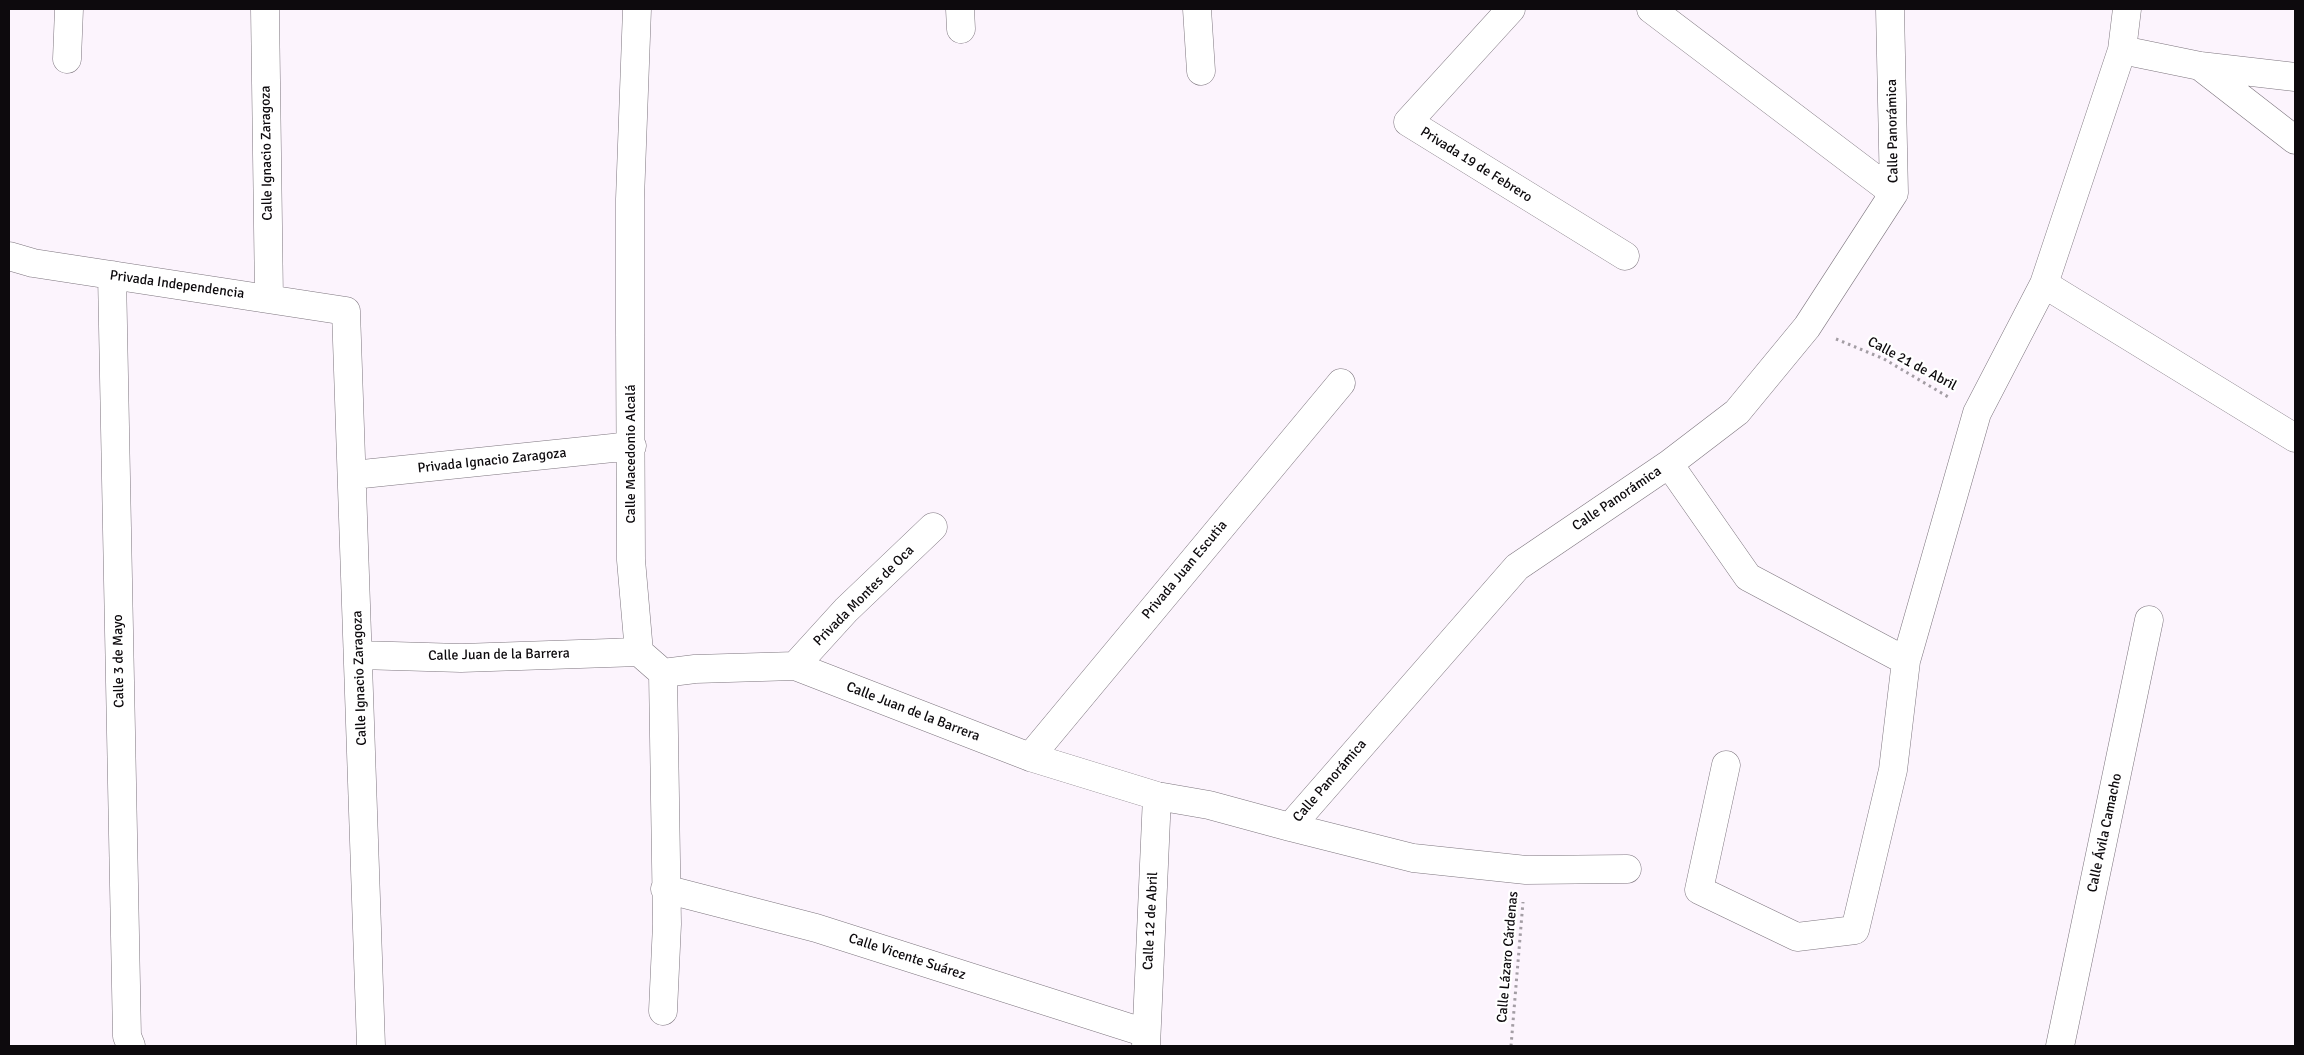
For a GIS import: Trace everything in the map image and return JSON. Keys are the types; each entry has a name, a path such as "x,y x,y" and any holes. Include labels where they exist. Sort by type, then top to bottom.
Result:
{"street":[{"path":"67,59 69,9"},
{"name":"Calle Ignacio Zaragoza","path":"265,9 269,298"},
{"name":"Calle Macedonio Alcalá","path":"637,9 630,208 631,560 639,652"},
{"path":"1197,9 1201,72"},
{"name":"Privada 19 de Febrero","path":"1511,9 1408,122 1625,256"},
{"path":"1651,9 1894,193"},
{"name":"Calle Panorámica","path":"1158,796 1209,805 1290,827 1517,567 1669,464 1737,412 1807,327 1894,193 1890,9"},
{"path":"1726,765 1699,890 1797,937 1855,930 1893,770 1906,661 1977,413 2044,284 2122,50 2127,9"},
{"path":"2122,50 2200,66 2295,78"},
{"path":"2200,66 2295,140"},
{"name":"Privada Independencia","path":"9,256 33,263 346,311"},
{"name":"Calle 3 de Mayo","path":"112,275 127,1036 131,1046"},
{"path":"2044,284 2295,438"},
{"name":"Calle Ignacio Zaragoza","path":"346,311 371,1046"},
{"name":"Privada Juan Escutia","path":"1030,757 1341,383"},
{"name":"Privada Ignacio Zaragoza","path":"353,475 632,446"},
{"path":"1669,464 1748,576 1906,661"},
{"name":"Privada Montes de Oca","path":"795,666 846,610 933,527"},
{"name":"Calle Ávila Camacho","path":"2060,1046 2149,620"},
{"path":"639,652 663,673 667,924 664,1011"},
{"name":"Calle Juan de la Barrera","path":"359,655 461,658 639,652"},
{"name":"Calle Juan de la Barrera","path":"663,673 695,669 795,666 1030,757 1158,796"},
{"name":"Calle 12 de Abril","path":"1146,1040 1158,796"},
{"path":"1290,827 1413,858 1526,870 1627,869"},
{"name":"Calle Vicente Suárez","path":"666,889 816,928 1146,1040"}],"path":[{"name":"Calle 21 de Abril","path":"1807,327 1884,359 1977,413"},
{"name":"Calle Lázaro Cárdenas","path":"1511,1046 1526,870"}]}
